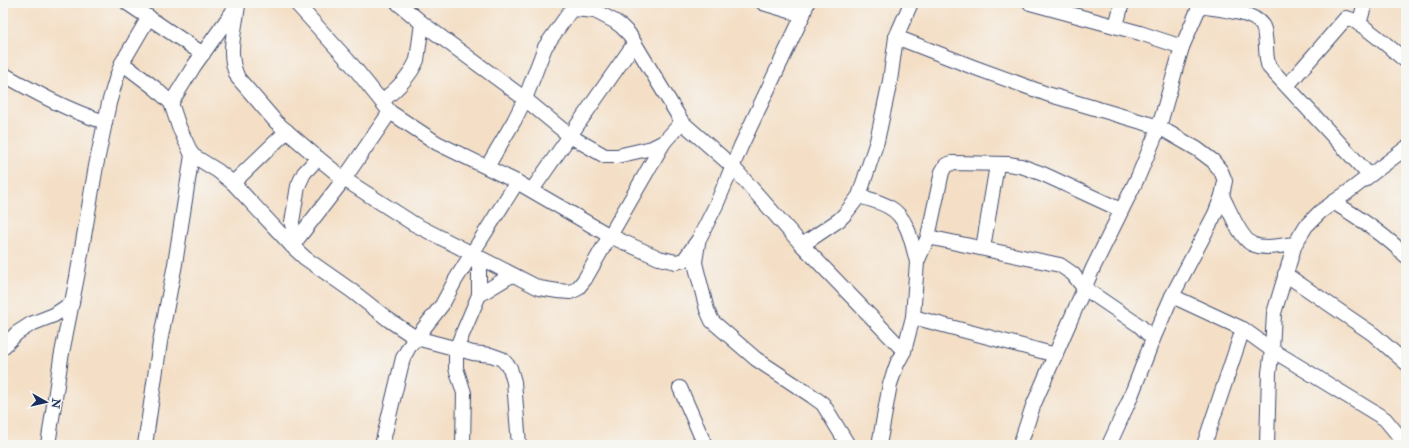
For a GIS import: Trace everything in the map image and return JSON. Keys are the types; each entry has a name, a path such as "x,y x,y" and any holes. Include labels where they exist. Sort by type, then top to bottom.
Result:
{"street":[{"path":"127,3 203,54"},
{"path":"296,3 386,107 437,143 532,190 610,236 659,258 676,262 684,260 687,257 699,238 717,203 732,166 805,9 763,3"},
{"path":"398,3 422,23 525,99 570,136 605,156 611,157 652,148 664,142"},
{"path":"802,246 839,220 860,196 877,141 890,81 896,37 911,3"},
{"path":"1030,3 1073,8 1116,26 1182,47"},
{"path":"1116,26 1122,3"},
{"path":"1359,24 1366,3"},
{"path":"171,103 238,4"},
{"path":"238,4 231,54 235,72 238,78 276,122 344,179 414,224 539,288 570,292 577,289 585,279 664,142 682,122"},
{"path":"1020,445 1033,406 1084,288 1138,176 1159,128 1182,47 1201,4 1248,15 1263,26 1266,62 1268,67 1369,175"},
{"path":"487,167 525,99 545,47 575,6 593,7 621,26 629,34 682,122 732,166 802,246 904,351"},
{"path":"48,445 61,358 105,122 122,63 149,17"},
{"path":"1287,86 1346,18 1351,18 1406,61"},
{"path":"294,244 344,179 386,107 415,65 422,23"},
{"path":"896,37 973,68 1047,94 1159,128 1197,149 1212,161 1221,171 1225,181 1222,196 1215,214 1172,296 1153,338 1129,401 1109,445"},
{"path":"211,42 231,54"},
{"path":"532,190 634,44"},
{"path":"122,63 155,88 171,103 179,127 192,155 218,171 233,183 294,244 305,258 416,338 473,354 497,356 502,359 510,368 514,382 519,445"},
{"path":"3,74 46,99 81,114 105,122"},
{"path":"233,183 287,131"},
{"path":"1267,445 1268,372 1272,350 1274,313 1285,274 1296,244 1306,226 1320,212 1406,148"},
{"path":"145,445 160,342 175,264 192,155"},
{"path":"294,244 292,222 298,186 304,173 318,158"},
{"path":"917,262 928,237 942,172 946,165 952,163 1008,164 1020,166 1043,174 1121,210"},
{"path":"984,248 997,165"},
{"path":"382,445 403,358 409,347 436,314 456,279 475,256 486,229 517,182"},
{"path":"860,196 890,207 899,214 909,231 917,262 913,317 904,351 897,364 890,384 879,445"},
{"path":"1222,196 1245,238 1251,243 1268,247 1296,244"},
{"path":"1333,202 1384,236 1406,256"},
{"path":"928,237 1060,265 1073,274 1084,288 1140,326 1153,338"},
{"path":"699,238 695,262 707,310 712,321 756,359 822,404 848,445"},
{"path":"463,445 464,393 456,368 456,349 479,295 475,256"},
{"path":"479,295 512,274"},
{"path":"1285,274 1373,334 1406,363"},
{"path":"1172,296 1243,329 1272,350 1385,419 1399,436 1406,439"},
{"path":"3,347 17,333 32,324 54,315 72,303"},
{"path":"54,315 69,318"},
{"path":"913,317 1056,354"},
{"path":"1204,445 1243,329"},
{"path":"680,388 705,445"}]}
